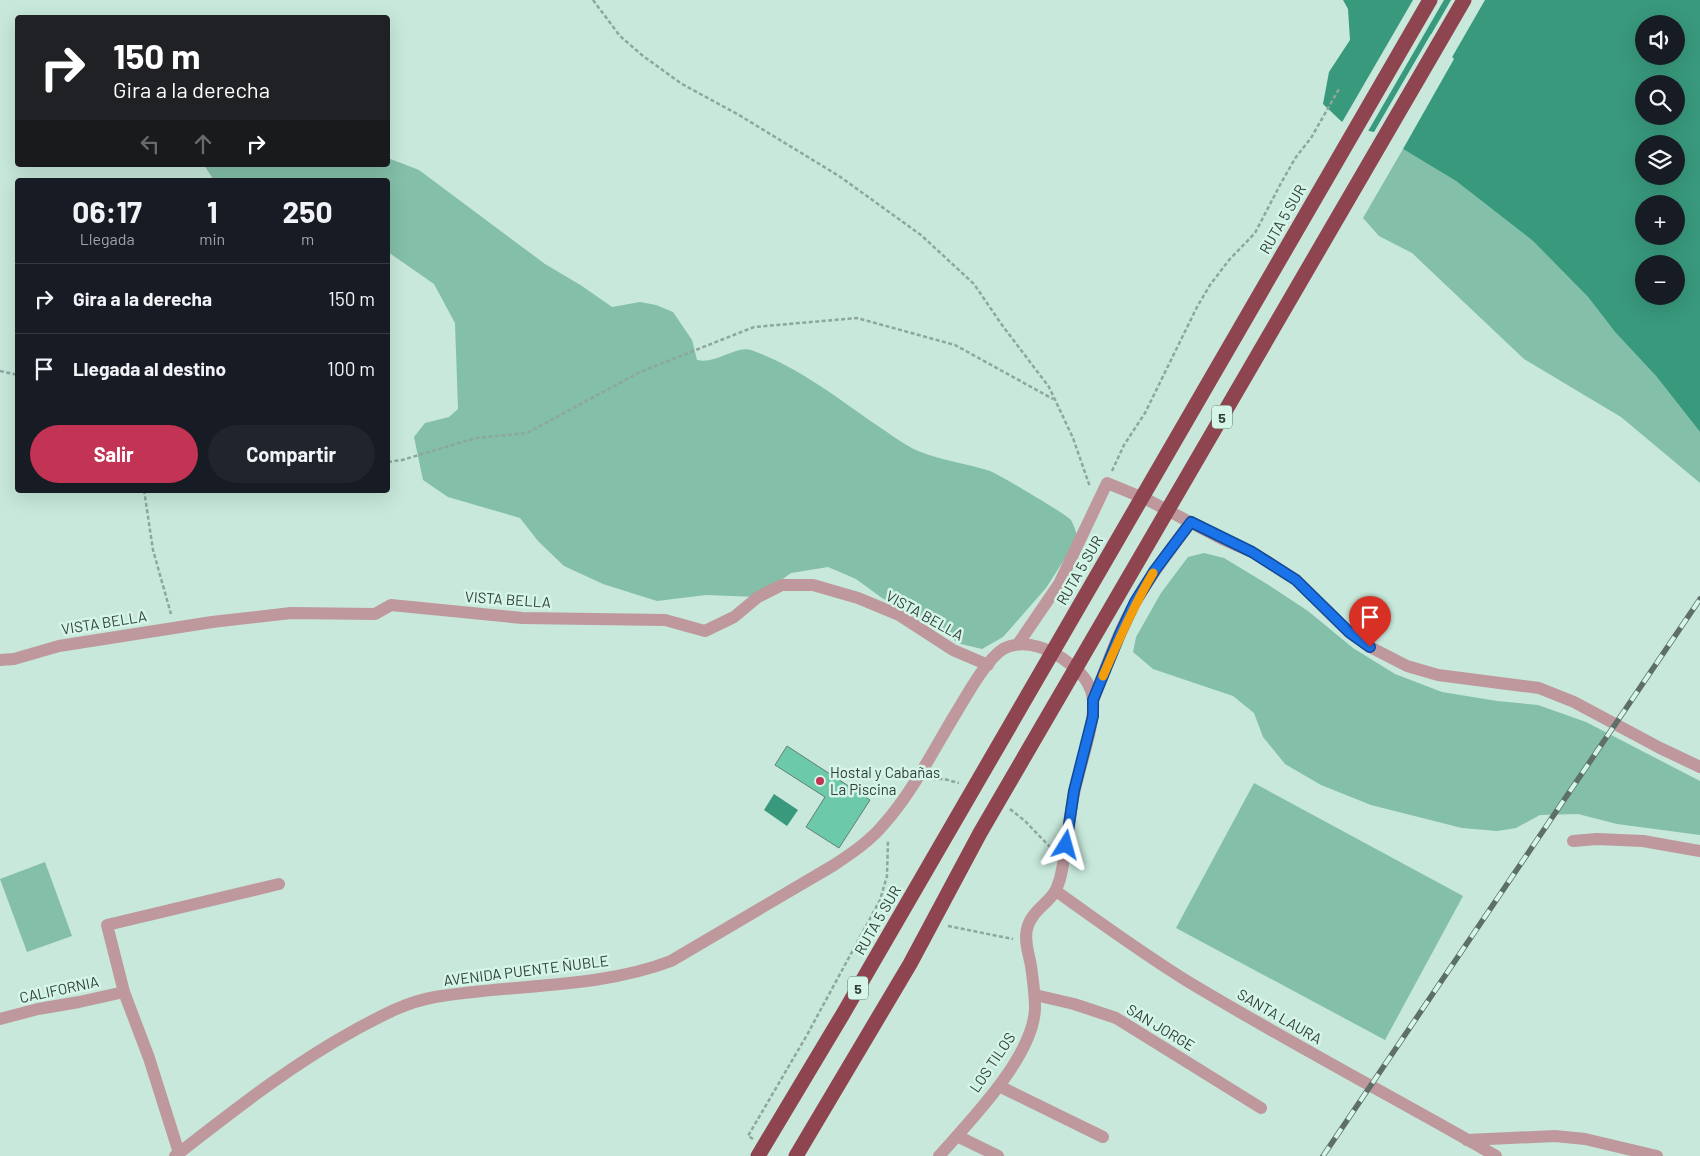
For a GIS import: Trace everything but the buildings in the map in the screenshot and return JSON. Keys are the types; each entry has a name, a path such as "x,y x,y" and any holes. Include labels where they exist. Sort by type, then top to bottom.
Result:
{"highway":[{"name":"RUTA 5 SUR","path":"758,1156 838,1022 1430,0"},
{"name":"5","path":"796,1156 910,964 980,833 1464,0"}],"street":[{"path":"1056,892 1064,862 1074,791 1093,716 1093,700 1090,687 1081,673 1066,660 1053,652 1036,646 1018,644 1059,584 1107,482 1146,499 1252,552 1296,580 1349,632 1370,647 1407,666 1438,674 1540,688 1574,702 1700,767"},
{"path":"1093,700 1135,602 1155,570 1191,522"},
{"name":"VISTA BELLA","path":"0,660 14,659 59,646 174,628 291,613 375,614 391,606 522,618 665,620 705,631 734,617 758,597 782,585 813,585 858,598 899,615 953,650 988,665"},
{"name":"AVENIDA PUENTE ÑUBLE","path":"177,1154 232,1111 296,1066 331,1043 394,1009 435,997 614,977 654,967 670,961 834,865 858,849 884,824 916,778 974,684 988,665 1003,650 1018,644"},
{"path":"1573,841 1597,839 1635,840 1700,851"},
{"path":"177,1154 152,1067 124,992 107,925 280,884"},
{"name":"LOS TILOS","path":"939,1156 999,1086 1026,1043 1032,1029 1035,1014 1035,995 1026,941 1027,927 1032,918 1056,892"},
{"name":"SANTA LAURA","path":"1056,892 1136,948 1186,980 1352,1076 1496,1156"},
{"name":"CALIFORNIA","path":"0,1019 38,1008 79,1002 124,992"},
{"name":"SAN JORGE","path":"1035,995 1074,1004 1116,1018 1261,1108"},
{"path":"999,1086 1103,1137"},
{"path":"957,1136 998,1156"},
{"path":"1467,1140 1555,1136 1585,1139 1656,1156"}],"path":[{"path":"593,0 620,36 643,56 682,84 739,115 839,176 921,236 974,284 1048,387 1073,438 1090,487 1107,482 1124,445 1144,413 1201,300 1229,260 1255,233 1296,157 1311,138 1339,89"},
{"path":"390,462 402,460 476,438 527,432 640,372 754,327 763,326 857,318 955,345 1054,400"},
{"path":"0,371 15,374"},
{"path":"144,493 153,550 174,628"},
{"path":"807,1035 880,900 888,864 887,837 884,824"},
{"path":"935,919 950,927 1026,941"}],"shaded area":[{"path":"1343,0 1700,0 1700,432 1656,376 1615,332 1588,297 1533,241 1456,181 1403,149 1454,59 1431,34 1374,132 1350,127 1323,104 1329,72 1350,40 1348,9"},
{"path":"1403,149 1456,181 1533,241 1588,297 1615,332 1656,376 1700,432 1700,483 1621,417 1524,359 1412,253 1379,236 1363,218"},
{"path":"390,159 419,170 545,264 612,307 640,302 656,305 673,312 692,340 697,360 711,360 745,349 769,357 817,384 910,447 938,458 990,471 1018,486 1071,520 1078,538 1046,588 1003,637 982,649 961,644 882,598 856,579 828,567 791,573 758,597 706,595 657,601 603,584 564,566 538,541 520,518 448,497 423,480 414,437 425,423 449,417 458,409 455,323 434,284 390,253 390,178 212,178 205,167 390,167"},
{"path":"1204,553 1224,558 1267,584 1308,611 1353,648 1395,674 1442,692 1497,701 1538,705 1586,722 1700,781 1700,835 1617,824 1578,814 1540,815 1516,828 1497,831 1462,828 1371,805 1321,785 1285,764 1263,737 1254,713 1233,696 1153,669 1133,652 1136,637 1161,593 1188,557"},
{"path":"1254,783 1463,896 1385,1040 1176,928"},
{"path":"774,794 798,810 787,826 764,810"},
{"path":"45,862 72,936 27,952 0,879"}],"pier":[{"path":"1413,0 1444,0 1367,133 1350,129 1341,124"},
{"path":"1451,0 1485,0 1451,59 1431,38 1376,133 1373,135"}],"railway":[{"path":"1323,1156 1700,599"}],"slow traffic":[{"path":"1103,676 1135,602 1153,573"}],"place":[{"name":"Hostal y Cabañas La Piscina","path":"820,781"}],"route":[{"path":"1066,845 1074,791 1093,716 1093,700 1135,602 1155,570 1191,522 1222,539 1252,552 1296,580 1349,632 1370,647"}]}
